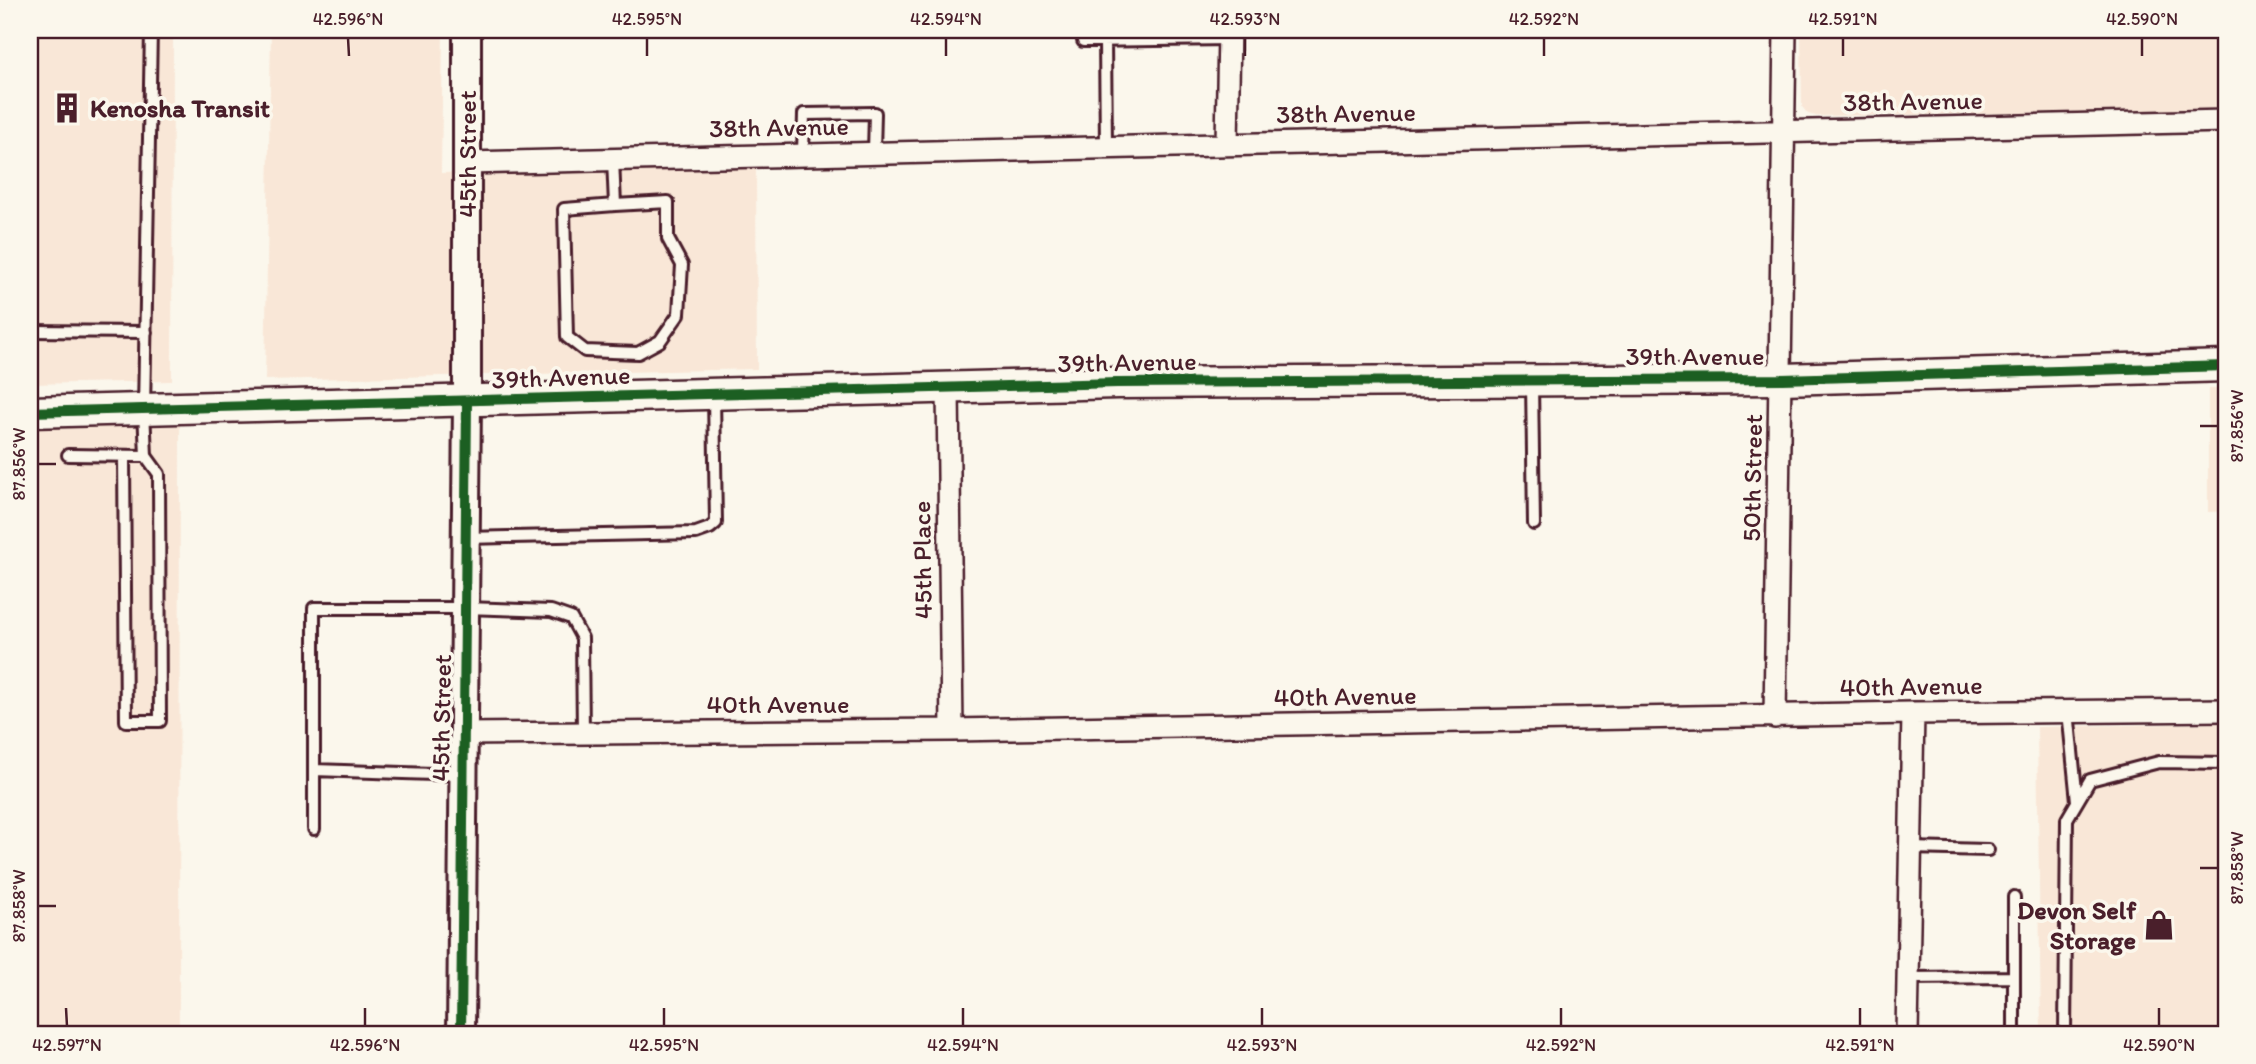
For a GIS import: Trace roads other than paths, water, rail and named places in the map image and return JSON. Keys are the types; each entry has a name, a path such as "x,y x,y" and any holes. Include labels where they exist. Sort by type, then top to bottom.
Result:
{"main road":[{"name":"39th Avenue","path":"30,412 1117,383 1782,379 2226,366"}],"street":[{"name":"45th Street","path":"461,1034 467,402 467,30"},
{"name":"50th Street","path":"1775,717 1785,30"},
{"path":"1227,143 1229,34"},
{"name":"38th Avenue","path":"468,163 2226,121"},
{"name":"45th Place","path":"948,389 952,730"},
{"name":"40th Avenue","path":"464,734 952,730 2226,710"},
{"path":"1907,1034 1913,713"}],"lane":[{"path":"124,457 126,721 160,721 159,474 146,456 144,409 151,30"},
{"path":"1083,41 1229,34"},
{"path":"1105,41 1106,146"},
{"path":"803,154 804,114 875,113 874,152"},
{"path":"613,159 615,205"},
{"path":"668,202 668,239 682,265 680,314 660,341 638,353 585,351 567,337 564,209 615,205 668,202"},
{"path":"30,331 146,331"},
{"path":"1532,380 1534,524"},
{"path":"466,538 696,533 710,528 716,523 714,395"},
{"path":"68,455 146,456"},
{"path":"314,829 314,608 551,611 570,618 582,638 583,733"},
{"path":"2068,711 2077,801"},
{"path":"2065,1034 2067,819 2077,801 2090,780 2160,762 2226,763"},
{"path":"314,770 463,775"},
{"path":"1910,848 1988,850"},
{"path":"2014,897 2014,1034"},
{"path":"1908,978 2014,976"}],"place":[{"name":"Kenosha Transit","path":"67,108"},
{"name":"Devon Self Storage","path":"2159,925"}]}
